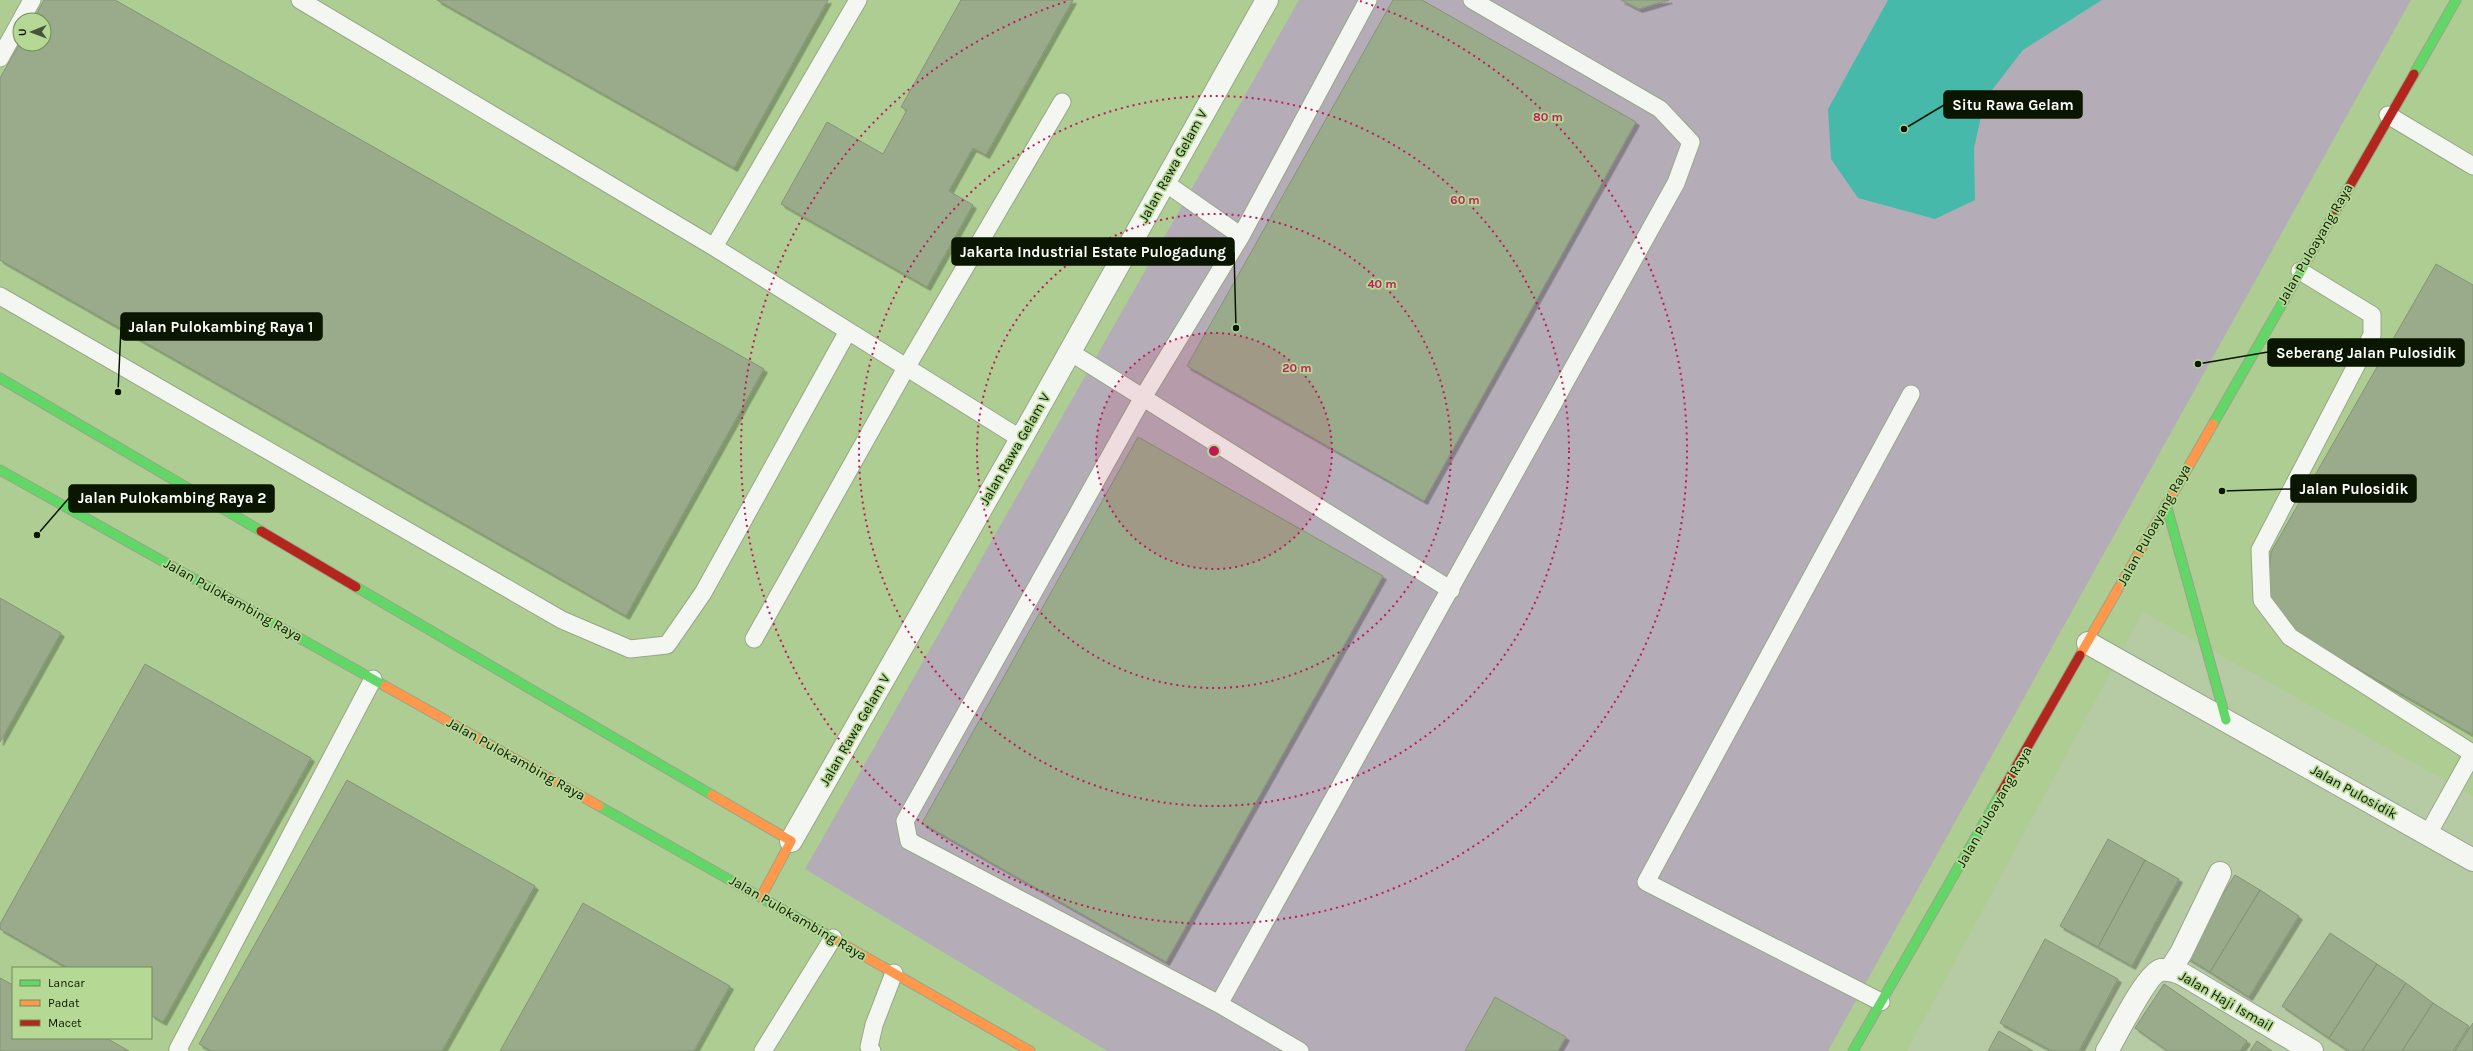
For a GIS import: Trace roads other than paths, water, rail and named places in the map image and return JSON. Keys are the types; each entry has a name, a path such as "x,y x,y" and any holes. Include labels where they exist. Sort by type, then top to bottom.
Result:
{"street":[{"name":"Jalan Rawa Gelam V","path":"761,897 791,841 1021,440 1267,0"},
{"name":"Jalan Puloayang Raya","path":"1853,1051 2088,643 2388,115 2456,0"},
{"path":"0,378 791,841"},
{"name":"Jalan Pulokambing Raya","path":"0,470 761,897 1030,1051"},
{"path":"2166,504 2226,720"},
{"name":"Jalan Pulosidik","path":"2088,643 2473,860"},
{"path":"2170,970 2181,953 2220,873"},
{"name":"Jalan Haji Ismail","path":"2107,1051 2149,978 2156,972 2170,970 2182,974 2312,1051"}],"lane":[{"path":"25,12 32,0"},
{"path":"300,0 714,247 1021,440"},
{"path":"714,247 858,0"},
{"path":"1300,1051 1219,1004 909,841 906,821 1142,399 1241,236 1368,0"},
{"path":"1219,1004 1451,590 1676,183 1691,142 1660,109 1472,0"},
{"path":"0,58 12,36"},
{"path":"754,639 906,368 1062,102"},
{"path":"2388,115 2473,166"},
{"path":"1164,182 1241,236"},
{"path":"2300,271 2372,315 2372,335 2260,550 2262,600 2290,637 2472,753 2428,834"},
{"path":"0,296 562,620 630,649 667,645 694,606 848,331"},
{"path":"1070,352 1142,399 1451,590"},
{"path":"1881,1002 1646,882 1911,394"},
{"path":"180,1051 178,1049 373,679"},
{"path":"763,1051 833,938"},
{"path":"872,1051 869,1047 874,1024 894,973"}],"water":[{"path":"1888,0 2102,0 2023,50 1985,99 1974,148 1975,200 1935,219 1858,198 1831,159 1828,109"}],"place":[{"name":"Situ Rawa Gelam","path":"1904,129"},
{"name":"Jakarta Industrial Estate Pulogadung","path":"1236,328"},
{"name":"Seberang Jalan Pulosidik","path":"2198,364"},
{"name":"Jalan Pulokambing Raya 1","path":"118,392"},
{"name":"Jalan Pulosidik","path":"2222,491"},
{"name":"Jalan Pulokambing Raya 2","path":"37,535"}]}
